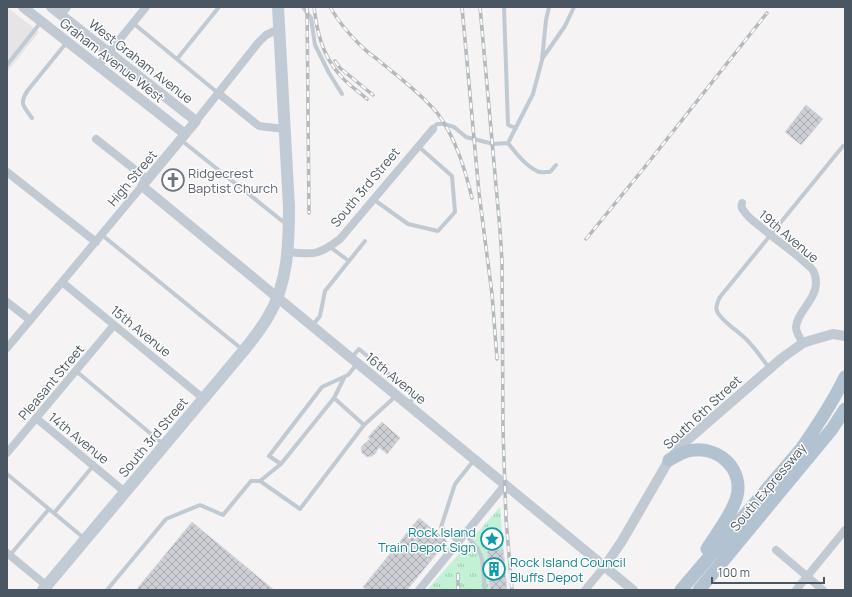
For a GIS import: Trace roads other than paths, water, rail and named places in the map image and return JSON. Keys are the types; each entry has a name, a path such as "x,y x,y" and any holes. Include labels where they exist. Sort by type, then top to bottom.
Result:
{"main road":[{"name":"South 3rd Street","path":"45,588 257,334 269,316 277,297 283,276 287,252 289,225 278,7"},
{"name":"South Expressway","path":"681,590 801,449 829,408 845,377"},
{"name":"South Expressway","path":"699,590 832,429 845,409"},
{"path":"669,460 683,452 694,450 713,452 729,464 735,473 738,488 737,496 732,509 681,590"}],"street":[{"name":"Graham Avenue West","path":"23,7 98,66 183,137"},
{"name":"West Graham Avenue","path":"51,7 64,11 109,52 196,121"},
{"path":"98,66 146,7"},
{"name":"High Street","path":"7,348 183,137 258,43 266,35 279,29"},
{"path":"218,93 259,126 284,128"},
{"name":"South 3rd Street","path":"287,252 304,254 319,252 330,247 340,239 432,129"},
{"name":"16th Avenue","path":"96,139 277,297 633,590"},
{"path":"7,172 96,242"},
{"name":"19th Avenue","path":"742,203 743,210 746,214 812,269 814,273 816,280 814,295 797,322 796,327 803,344"},
{"name":"15th Avenue","path":"62,282 204,399"},
{"path":"7,302 30,320"},
{"name":"Pleasant Street","path":"7,454 114,325"},
{"name":"South 6th Street","path":"585,590 605,566 622,541 669,460 692,435 782,358 803,344 833,334 845,336"},
{"name":"14th Avenue","path":"36,418 126,492"},
{"path":"419,590 505,485"},
{"path":"796,590 845,530"},
{"path":"776,550 823,590"},
{"path":"8,554 45,588"}],"lane":[{"path":"177,59 219,7"},
{"path":"303,7 311,18 315,45 329,73 342,94"},
{"path":"504,7 508,125 516,128"},
{"path":"508,143 533,94 542,60 546,20 549,7"},
{"path":"542,60 565,26 574,7"},
{"path":"7,65 41,21"},
{"path":"133,23 218,93"},
{"path":"32,118 23,106 23,97 67,42"},
{"path":"432,129 437,124 444,124 454,127 466,137 493,144 508,143"},
{"path":"183,137 281,220 289,225"},
{"path":"508,143 527,164 538,172 550,172 556,165"},
{"path":"373,199 408,224 438,231 456,212 452,176 418,146"},
{"path":"770,368 745,338 720,317 716,310 717,304 720,297 843,146"},
{"path":"102,235 243,351"},
{"path":"312,326 320,316 325,291 365,241"},
{"path":"330,247 348,262"},
{"path":"280,464 269,456 322,387 348,375 359,349 415,396 408,405"},
{"path":"76,371 165,446"},
{"path":"260,481 280,464 334,398 344,377"},
{"path":"106,590 166,519 200,505 223,515 251,481 260,481 300,509 364,425 394,394 399,383"},
{"path":"334,398 364,425"},
{"path":"458,542 441,527 455,484 474,459"},
{"path":"54,513 94,466"},
{"path":"7,474 86,539"},
{"path":"8,554 49,509"},
{"path":"465,534 478,549 482,559 485,590"}],"railway":[{"path":"307,7 309,213"},
{"path":"314,7 321,42 328,59 342,78 367,99"},
{"path":"330,7 344,27 360,45 417,92 438,114 455,144 472,198"},
{"path":"462,7 479,193 492,294 497,359"},
{"path":"480,7 502,261 503,429 506,519 512,590"},
{"path":"586,239 767,13"},
{"path":"335,61 340,68 373,95"},
{"path":"458,574 458,590"}],"place":[{"name":"Ridgecrest Baptist Church","path":"173,180"},
{"name":"Rock Island Train Depot Sign","path":"492,539"},
{"name":"Rock Island Council Bluffs Depot","path":"494,569"}]}
